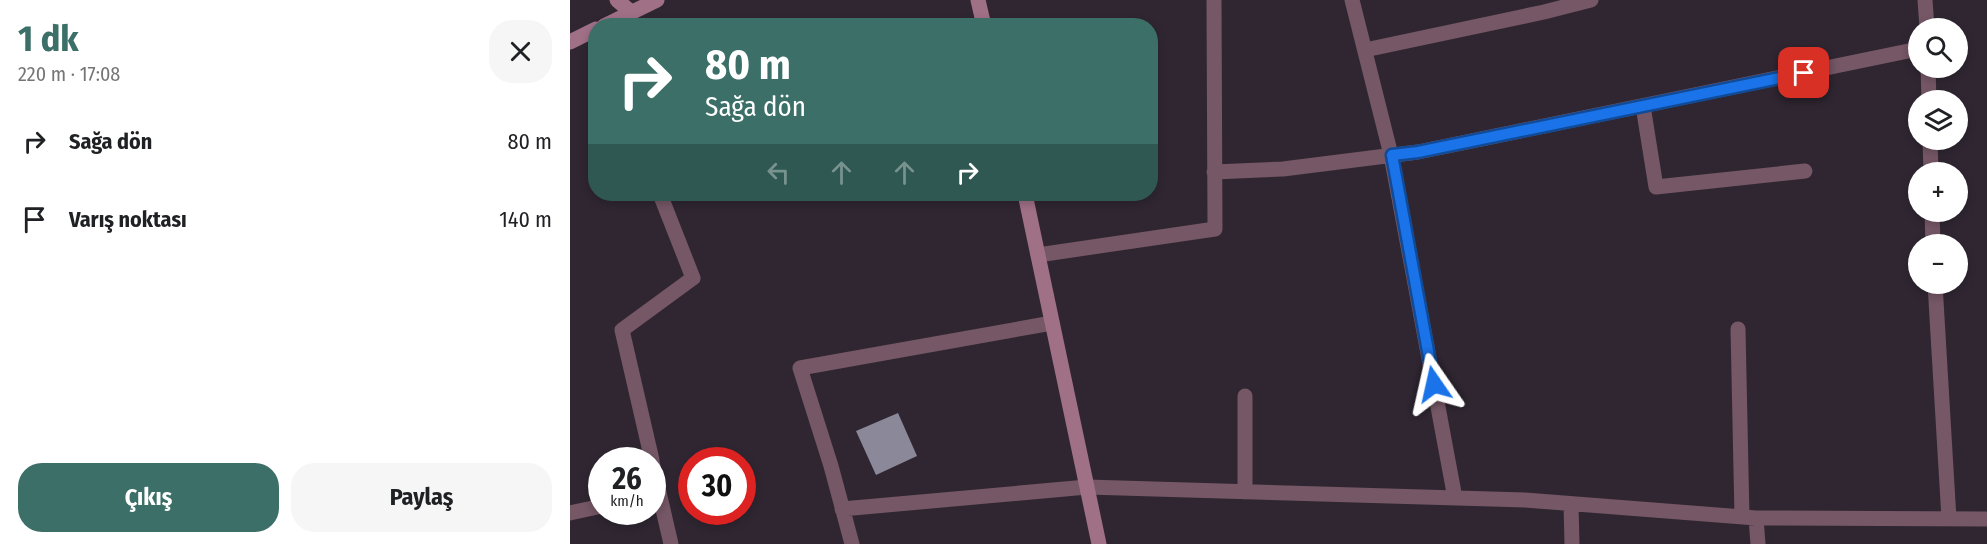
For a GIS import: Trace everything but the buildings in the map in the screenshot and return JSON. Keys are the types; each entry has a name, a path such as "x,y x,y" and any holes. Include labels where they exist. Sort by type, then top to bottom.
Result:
{"main road":[{"path":"617,0 631,12"},
{"path":"619,18 657,0"},
{"path":"978,0 982,18"},
{"path":"570,42 588,34"},
{"path":"1026,201 1099,544"}],"street":[{"path":"1038,255 1215,229 1214,0"},
{"path":"1352,0 1392,155 1455,498"},
{"path":"1365,50 1591,0"},
{"path":"1925,0 1926,18"},
{"path":"1214,172 1283,169 1418,152 1908,51"},
{"path":"1643,106 1656,187 1804,171"},
{"path":"649,447 622,330 693,278 663,201"},
{"path":"1936,294 1949,519"},
{"path":"852,544 800,368 1052,323"},
{"path":"1738,329 1749,517 1758,544"},
{"path":"1245,396 1245,492"},
{"path":"842,509 1087,487 1455,498 1749,517 1987,519"},
{"path":"1571,504 1572,544"},
{"path":"570,513 588,509"},
{"path":"666,525 672,544"}],"route":[{"path":"1434,384 1392,155 1418,152 1804,73"}]}
